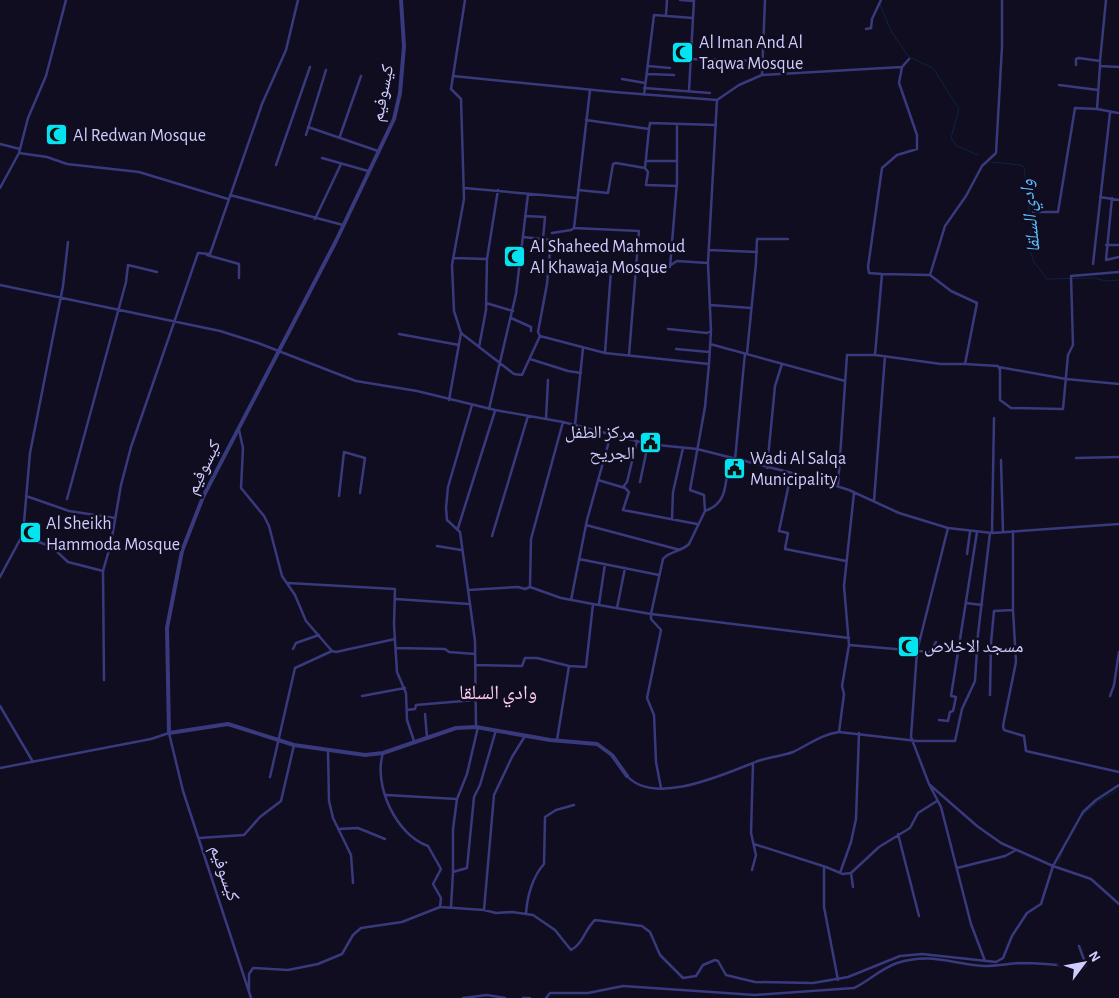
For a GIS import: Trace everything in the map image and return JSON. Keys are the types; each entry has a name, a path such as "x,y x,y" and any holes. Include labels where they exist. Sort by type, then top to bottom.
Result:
{"street":[{"path":"0,188 19,151 28,118 46,76 66,0"},
{"path":"104,680 103,571 111,543 131,447 198,253 210,254 265,96 286,50 298,0"},
{"name":"كيسوفيم","path":"251,998 179,775 170,733 166,641 176,577 192,522 370,172 394,119 400,94 404,46 401,0"},
{"path":"449,400 461,333 454,311 453,258 464,199 461,99 450,89 465,0"},
{"path":"666,15 667,0"},
{"path":"680,0 694,1 689,91"},
{"path":"762,75 766,0"},
{"path":"866,29 871,28 872,19 881,0"},
{"path":"930,275 945,226 966,196 982,166 996,153 1002,47 1002,0"},
{"path":"1097,109 1106,0"},
{"path":"644,95 654,14 693,18"},
{"path":"1076,65 1076,59 1079,58 1100,60"},
{"path":"691,59 762,61"},
{"path":"909,59 902,67 899,83 917,135 917,149 897,155 882,168 868,267 869,273 930,275 951,291 977,303 978,308 965,364"},
{"path":"648,66 670,68"},
{"path":"1100,66 1119,67"},
{"path":"276,165 310,67"},
{"path":"453,76 644,95 718,100 739,85 762,75 902,67"},
{"path":"306,135 326,70"},
{"path":"646,74 674,75"},
{"path":"340,137 361,76"},
{"path":"622,79 645,82"},
{"path":"1059,85 1098,90"},
{"path":"644,88 710,92"},
{"path":"574,228 590,90"},
{"path":"661,788 656,762 654,715 647,698 661,630 651,619 651,614 665,556 689,544 704,511 704,495 690,490 705,407 709,364 711,331 708,263 718,100"},
{"path":"1033,212 1058,212 1075,108 1097,109 1118,113"},
{"path":"1093,264 1110,113"},
{"path":"586,120 648,129"},
{"path":"677,186 646,185 648,172 645,168 650,123 716,125"},
{"path":"670,267 677,186 677,125"},
{"path":"308,127 380,152"},
{"path":"0,144 67,164 139,172 228,199"},
{"path":"322,158 370,172"},
{"path":"646,161 677,162"},
{"path":"315,219 340,164"},
{"path":"578,190 608,193 613,164 645,168"},
{"path":"464,188 578,198"},
{"path":"479,347 486,303 487,259 498,190"},
{"path":"489,409 512,318 528,194"},
{"path":"230,195 343,225"},
{"path":"1100,196 1119,200"},
{"path":"1112,198 1106,260 1119,257"},
{"path":"525,216 545,218 543,239"},
{"path":"552,233 574,228 639,231 629,355"},
{"path":"461,333 514,374 522,375 540,336 538,332 547,284 551,240 523,237"},
{"path":"735,460 745,354 747,353 752,308 757,239 788,239"},
{"path":"0,577 23,536 30,453 60,298 68,242"},
{"path":"1106,245 1119,245"},
{"path":"709,250 757,252"},
{"path":"203,254 239,264 239,278"},
{"path":"453,258 487,259"},
{"path":"637,264 670,267 677,262 708,263"},
{"path":"67,499 126,282 128,265 156,272"},
{"path":"605,353 611,270"},
{"path":"999,367 1000,400 1010,408 1062,409 1068,356 1073,345 1071,276 1119,272"},
{"path":"875,355 882,274"},
{"path":"0,285 117,310 175,320 236,336 356,381 417,391 489,409 575,424 648,444 697,449 838,486 899,513 948,528 991,533 1119,524"},
{"path":"486,303 513,310"},
{"path":"710,305 752,308"},
{"path":"512,318 531,327 531,331"},
{"path":"668,329 707,333 711,331"},
{"path":"400,334 459,345"},
{"path":"540,336 605,353 709,364"},
{"path":"710,344 845,382"},
{"path":"575,424 583,348"},
{"path":"676,349 709,352"},
{"path":"838,486 847,355 875,355 941,364 994,364 999,367 1066,379 1119,384"},
{"path":"874,501 885,356"},
{"path":"530,359 568,371 581,373"},
{"path":"767,468 775,386 782,364"},
{"path":"546,419 548,380"},
{"path":"458,528 447,520 446,494 472,405"},
{"path":"451,907 453,829 457,799 467,774 477,727 475,654 470,604 458,528 495,410"},
{"path":"492,536 528,416"},
{"path":"0,768 170,733 228,724 294,745 365,755 384,753 456,728 477,727 525,736 585,742 602,746 615,758 627,776 638,786 661,788 713,780 753,763 794,751 826,735 839,732 912,740 956,740 962,709 975,681 991,533 994,418"},
{"path":"530,587 531,539 563,422"},
{"path":"238,429 243,448 240,488 264,516 269,526 282,576 306,621 332,651"},
{"path":"571,600 586,524 611,434"},
{"path":"622,487 627,482 637,441"},
{"path":"640,482 648,444"},
{"path":"672,519 673,492 683,448"},
{"path":"339,496 344,452 365,458 360,494"},
{"path":"1076,458 1119,457"},
{"path":"704,511 717,505 723,499 730,458"},
{"path":"1001,460 1003,532"},
{"path":"791,474 779,531 788,533 785,549 847,562"},
{"path":"598,479 622,487 629,492 623,510 697,524"},
{"path":"839,732 844,694 842,686 850,645 848,616 844,603 854,493"},
{"path":"26,496 69,510 115,518"},
{"path":"586,524 680,550"},
{"path":"948,528 917,651 912,709 912,740 929,784 941,807 971,924 985,961"},
{"path":"1013,531 1013,610 1016,662 1003,726 1004,730 1024,736 1026,751 1119,772"},
{"path":"967,554 970,532"},
{"path":"939,720 948,721 955,706 956,697 951,696 977,532"},
{"path":"23,536 52,547 68,562 103,571"},
{"path":"437,546 461,550"},
{"path":"579,559 659,575"},
{"path":"599,605 605,564"},
{"path":"617,608 625,568"},
{"path":"287,583 394,588 396,592 395,639 398,674 405,688 407,720 414,741"},
{"path":"468,590 518,587 525,589 530,587 571,600 651,614 849,638"},
{"path":"396,599 470,604"},
{"path":"966,603 982,605"},
{"path":"475,666 522,666 525,658 537,658 569,666 586,667 593,604"},
{"path":"990,696 990,643 994,611 1013,610"},
{"path":"293,650 296,643 318,635"},
{"path":"270,777 295,668 332,651 336,652 395,639"},
{"path":"850,645 930,652 936,642"},
{"path":"396,648 445,649 450,652 475,654"},
{"path":"1110,696 1114,685 1119,652"},
{"path":"558,740 569,666"},
{"path":"362,696 405,688"},
{"path":"407,710 415,709 416,705 475,700"},
{"path":"0,706 33,762"},
{"path":"425,714 427,737"},
{"path":"453,872 467,868 474,798 480,785 496,730"},
{"path":"840,873 851,842 856,819 859,733"},
{"path":"484,910 494,795 512,757 525,736"},
{"path":"198,838 244,835 260,816 279,803 294,745"},
{"path":"328,751 328,797 338,829 351,855 353,883"},
{"path":"384,753 382,775 386,795 397,822 419,843 428,846 441,869 434,884 441,898 440,907"},
{"path":"752,870 756,855 751,833 753,763"},
{"path":"929,784 948,798 977,826 1001,843 1053,866 1091,880 1119,904"},
{"path":"250,992 249,974 253,968 282,970 318,964 342,954 353,935 361,928 402,922 440,907 484,910 496,914 526,914 542,919 555,930 571,950 579,946 590,924 595,920 642,926 650,932 660,955 683,978 696,976 703,965 715,960 726,975 755,982 813,983 838,980 900,956 922,954 996,962 1003,958 1012,936 1027,913 1041,904 1053,866 1083,812 1096,800 1119,785"},
{"path":"386,795 457,799"},
{"path":"753,844 826,866 840,873 851,873 876,849 910,828 918,814 937,801"},
{"path":"526,914 527,902 536,871 544,864 545,817 556,810 574,805"},
{"path":"338,829 358,828 385,838"},
{"path":"898,834 918,916"},
{"path":"957,868 1005,856 1016,850"},
{"path":"826,866 823,871 823,899 838,980"},
{"path":"851,873 852,886"},
{"path":"546,998 550,992 588,993 624,986 755,995 854,988 863,984 875,973 897,963 925,958 941,958 983,966 1018,963 1084,968 1086,965 1079,946"},
{"path":"463,998 487,995 504,998"},
{"path":"524,998 530,998"}],"waterway":[{"name":"وادي السلقا","path":"880,5 892,33 909,57 933,68 959,109 951,138 957,146 978,155"},
{"name":"وادي السلقا","path":"992,162 1024,167 1031,228 1029,248 1034,262 1047,279 1094,278 1106,281 1119,280"},
{"name":"وادي السلقا","path":"1082,816 1097,802 1119,789"},
{"name":"وادي السلقا","path":"1058,864 1064,848"}],"place":[{"name":"Al Iman And Al Taqwa Mosque","path":"683,52"},
{"name":"Al Redwan Mosque","path":"57,135"},
{"name":"Al Shaheed Mahmoud Al Khawaja Mosque","path":"514,256"},
{"name":"مركز الطفل الجريح","path":"651,442"},
{"name":"Wadi Al Salqa Municipality","path":"734,468"},
{"name":"Al Sheikh Hammoda Mosque","path":"30,533"},
{"name":"مسجد الاخلاص","path":"908,646"}],"district":[{"name":"وادي السلقا","path":"498,692"}]}
